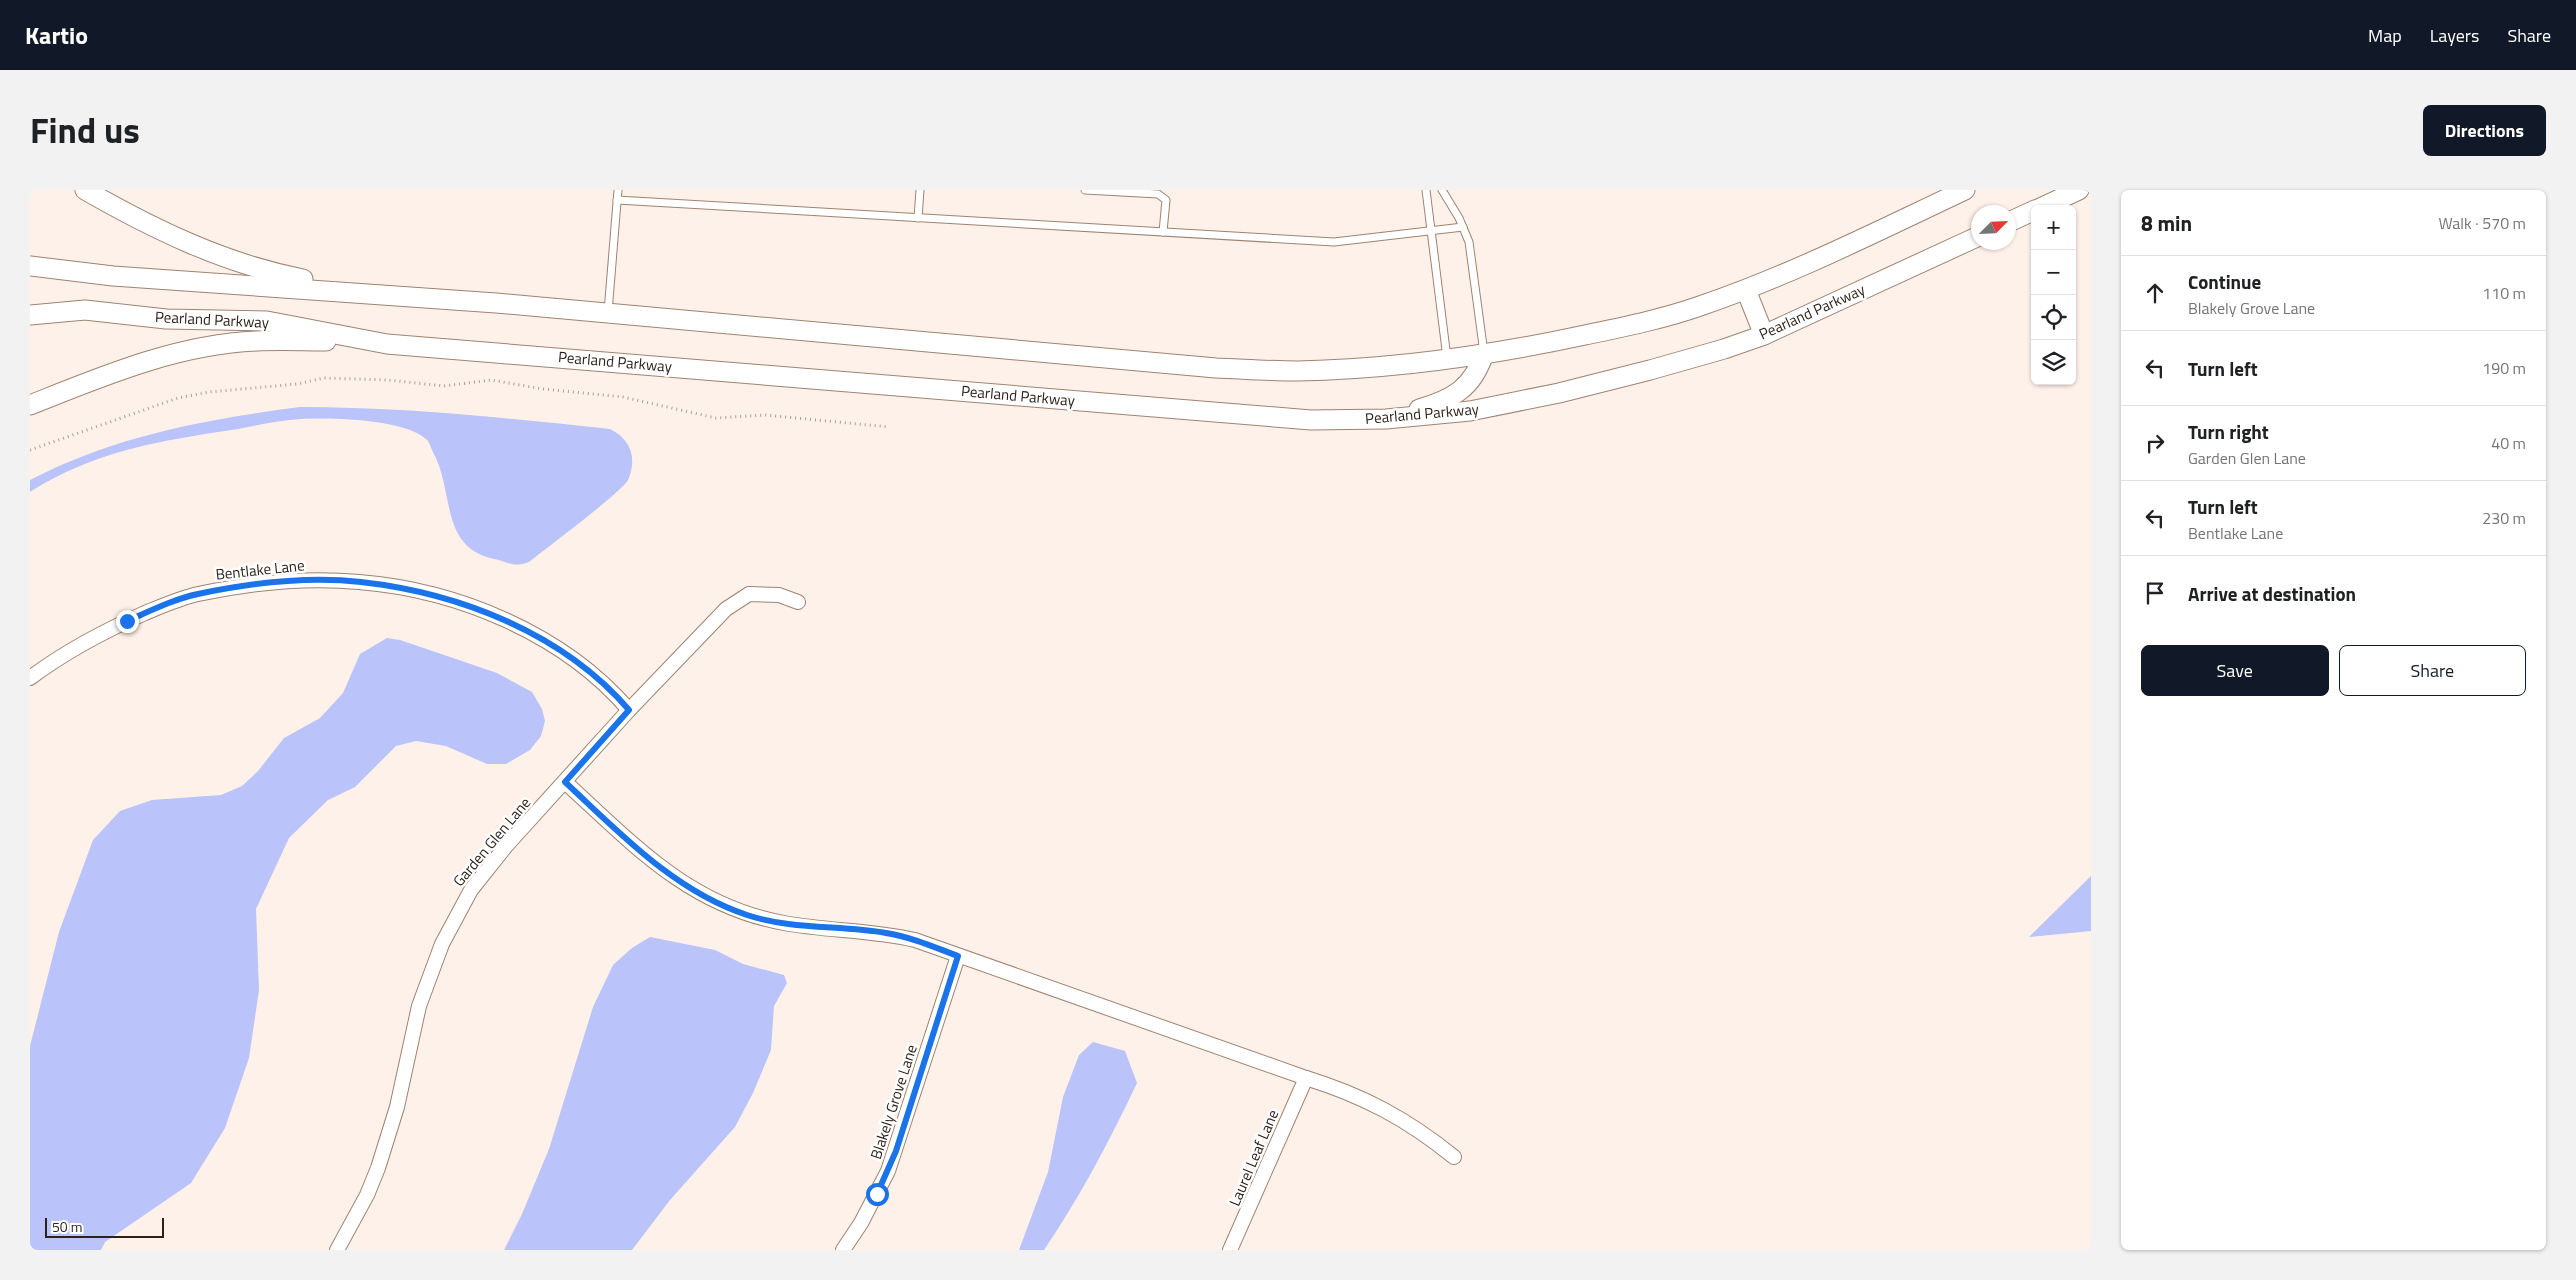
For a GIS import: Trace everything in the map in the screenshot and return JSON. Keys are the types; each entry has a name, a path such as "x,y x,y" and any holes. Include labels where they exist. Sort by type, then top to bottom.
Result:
{"main road":[{"path":"85,190 177,239 234,261 295,278 368,292"},
{"path":"30,266 113,276 368,292 1216,368 1298,371 1370,367 1536,345 1623,327 1698,307 1746,290 1824,256 1965,190"},
{"path":"2047,205 2079,190"},
{"path":"2016,218 2031,212"},
{"name":"Pearland Parkway","path":"30,315 85,310 166,319 266,322 387,344 1311,420 1386,419 1470,411 1559,393 1724,350 1764,335 1971,239"},
{"path":"1746,290 1764,335"},
{"path":"30,405 112,372 183,352 256,341 387,344"},
{"path":"1386,419 1431,406 1463,390 1479,370 1484,353"}],"street":[{"name":"Bentlake Lane","path":"30,678 56,658 88,640 170,603 197,594 290,582 360,582 422,593 458,602 499,617 573,660 615,693 629,710"},
{"name":"Garden Glen Lane","path":"337,1250 367,1195 388,1141 419,1006 442,944 471,890 506,846 629,710 726,609 748,594 764,593 798,602"},
{"path":"565,782 664,871 717,902 748,915 786,924 886,933 915,940 1344,1090 1373,1102 1415,1127 1454,1157"},
{"name":"Blakely Grove Lane","path":"843,1250 865,1216 888,1171 958,956"},
{"name":"Laurel Leaf Lane","path":"1230,1250 1306,1078"}],"lane":[{"path":"608,313 618,190"},
{"path":"918,218 920,190"},
{"path":"1085,190 1158,194 1166,200 1164,232"},
{"path":"1426,190 1448,358"},
{"path":"1442,190 1469,242 1484,353"},
{"path":"618,200 1334,242 1462,227"}],"path":[{"path":"30,450 178,398 208,392 297,384 324,378 388,380 444,386 491,380 543,389 623,397 716,418 765,415 889,426"}],"water":[{"path":"300,407 417,411 610,429 628,444 632,458 631,472 623,486 598,508 529,562 518,564 511,564 476,553 464,543 456,530 451,516 440,468 428,441 416,432 385,423 314,418 277,422 178,439 118,452 80,466 30,492 30,480 62,465 128,441 230,417"},
{"path":"387,638 400,640 497,673 532,692 542,709 545,721 541,736 530,750 506,764 487,764 446,746 416,741 396,746 355,787 328,800 289,838 256,909 259,990 249,1058 225,1128 191,1183 105,1242 101,1250 30,1250 30,1046 59,932 93,840 120,811 152,800 221,795 242,786 258,771 284,738 320,718 343,693 360,654"},
{"path":"2091,876 2091,931 2029,937"},
{"path":"650,937 715,950 743,964 784,975 787,983 774,1006 771,1050 753,1093 735,1127 670,1200 632,1250 504,1250 522,1214 549,1149 593,1007 613,965 632,948"},
{"path":"1093,1042 1125,1051 1137,1083 1094,1169 1044,1250 1019,1250 1048,1172 1063,1097 1079,1055"}],"route":[{"path":"127,621 197,594 290,582 360,582 413,591 458,602 499,617 538,637 600,680 615,693 629,710 565,782 664,871 717,902 748,915 786,924 886,933 915,940 958,956 896,1151 877,1194"}]}
